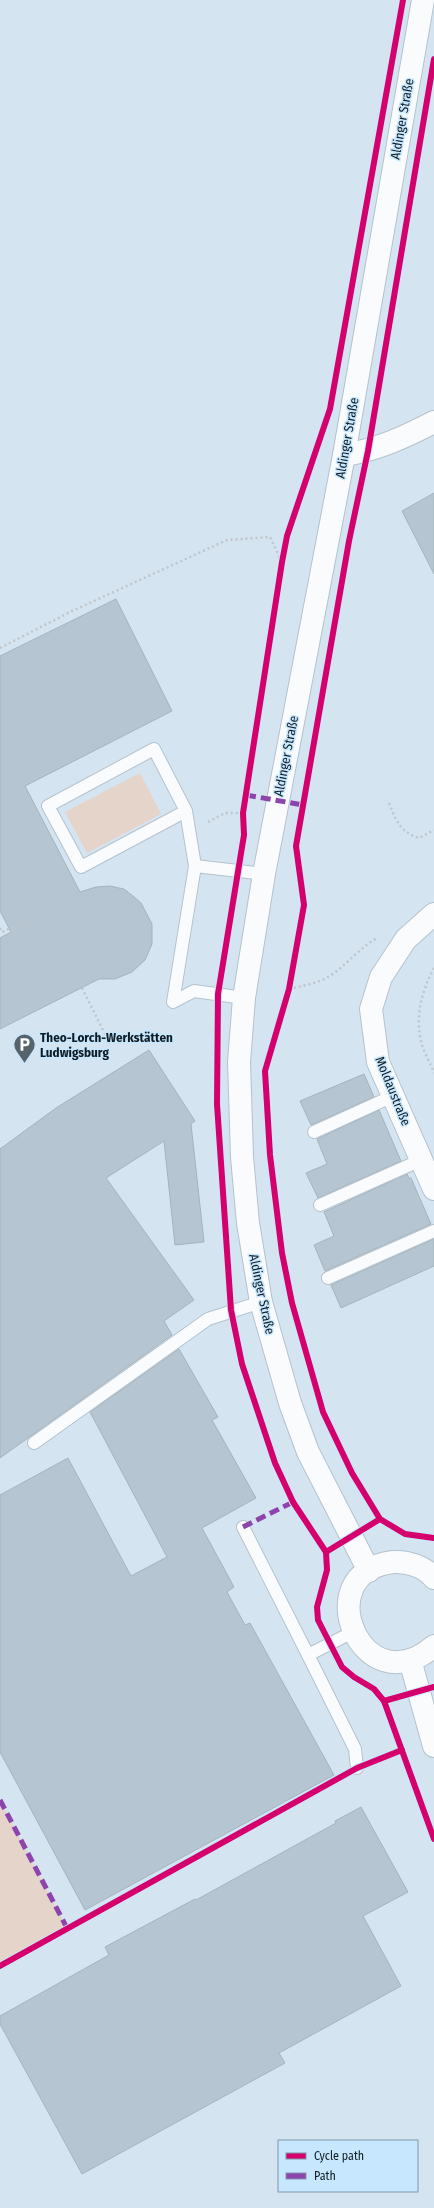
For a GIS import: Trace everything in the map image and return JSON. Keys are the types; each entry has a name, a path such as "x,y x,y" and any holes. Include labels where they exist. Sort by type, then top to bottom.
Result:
{"main road":[{"name":"Aldinger Straße","path":"369,1571 308,1452 290,1403 261,1302 248,1223 242,1157 239,1062 244,998 264,874 344,455 423,0"},
{"path":"344,455 368,451 395,441 434,422"},
{"name":"Moldaustraße","path":"434,914 406,939 389,964 381,977 371,1009 378,1062 434,1188"},
{"path":"434,1578 416,1565 400,1562 384,1564 369,1571 359,1580 352,1592 348,1619 353,1632 362,1646 376,1656 393,1661 410,1660 425,1654 434,1646"},
{"path":"410,1660 434,1746"}],"lane":[{"path":"186,811 81,867 48,806 154,749 186,811 194,866 173,1002 194,990 244,998"},
{"path":"194,866 264,874"},
{"path":"314,1132 393,1096"},
{"path":"320,1205 421,1160"},
{"path":"328,1278 434,1231"},
{"path":"34,1443 208,1319 261,1302"},
{"path":"243,1527 355,1749 357,1768"},
{"path":"308,1655 353,1632"}],"path":[{"path":"0,648 70,612 227,540 270,537 282,562"},
{"path":"389,803 397,822 406,833 420,838 434,830"},
{"path":"190,831 225,813 243,813"},
{"path":"0,928 2,932 32,917"},
{"path":"288,989 308,985 329,976 363,946 379,936"},
{"path":"434,968 422,996 418,1016 421,1041 434,1073"},
{"path":"82,988 110,1044"}],"shaded area":[{"path":"140,773 161,814 87,853 65,812"},
{"path":"2,1804 67,1928 0,1966 0,1806"}],"building":[{"path":"434,493 434,574 402,511"},
{"path":"116,599 172,711 25,786 80,892 96,887 110,886 124,889 141,903 152,924 152,944 145,960 132,972 115,979 99,979 0,1029 0,938 11,932 0,911 0,656"},
{"path":"149,1050 195,1121 191,1124 204,1242 175,1245 164,1141 106,1178 194,1300 164,1321 172,1335 0,1458 0,1149 56,1108"},
{"path":"364,1074 374,1097 311,1125 300,1101"},
{"path":"379,1110 401,1161 318,1198 306,1173 327,1164 317,1139"},
{"path":"407,1174 409,1178 411,1178 431,1224 325,1271 314,1245 334,1236 324,1212"},
{"path":"434,1239 434,1266 341,1308 331,1285"},
{"path":"179,1349 218,1417 212,1420 256,1498 202,1528 234,1587 227,1592 245,1625 250,1623 334,1775 85,1910 0,1752 0,1495 68,1458 131,1576 167,1557 90,1412"},
{"path":"361,1807 408,1892 363,1916 401,1986 279,2053 285,2063 82,2174 0,2024 0,2016 109,1955 105,1947 195,1899 196,1900 336,1823 335,1821"}],"marked path":[{"path":"246,795 303,805"},
{"path":"243,1527 293,1502"},
{"path":"0,1800 67,1928"}],"cycle path":[{"path":"403,0 330,409 287,536 282,562 243,813 244,835 218,994 217,1104 231,1310 242,1364 275,1463 293,1502 326,1552 327,1570 317,1607 318,1620 342,1667 354,1677 374,1689 384,1701 434,1839"},
{"path":"434,59 368,451 349,541 296,846 304,905 289,989 265,1071 270,1155 282,1253 292,1303 323,1412 352,1473 380,1519 405,1534 434,1538"},
{"path":"326,1552 380,1519"},
{"path":"384,1701 434,1687"},
{"path":"0,1966 357,1768 402,1750"}],"place":[{"name":"Theo-Lorch-Werkstätten Ludwigsburg","path":"25,1064"}]}
